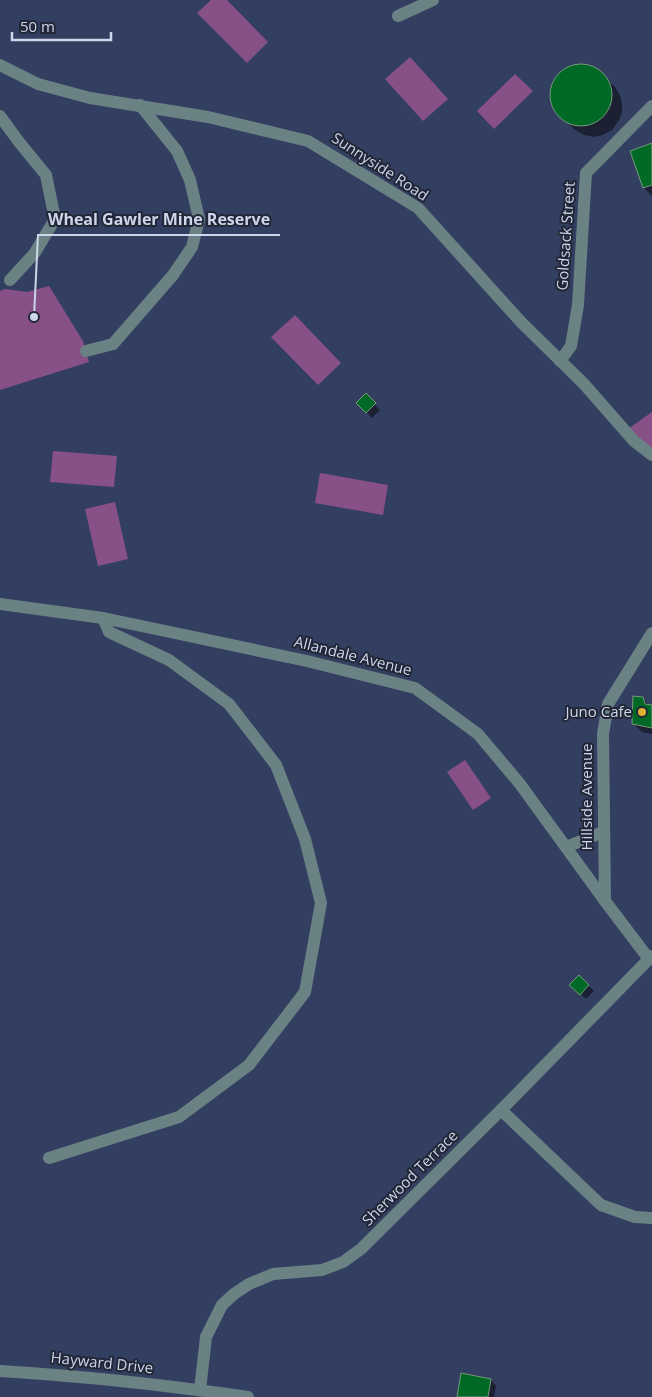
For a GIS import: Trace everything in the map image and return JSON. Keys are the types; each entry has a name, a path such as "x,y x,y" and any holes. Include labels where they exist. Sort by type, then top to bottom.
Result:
{"street":[{"path":"398,16 433,0"},
{"name":"Sunnyside Road","path":"0,65 38,84 90,98 208,117 308,141 418,208 521,322 584,384 634,441 652,455"},
{"path":"86,351 113,344 173,276 192,247 199,219 190,180 177,151 140,105"},
{"name":"Goldsack Street","path":"560,361 571,346 578,305 586,173 652,106"},
{"path":"0,116 46,175 55,219 34,254 10,280"},
{"name":"Allandale Avenue","path":"0,604 103,618 307,661 415,688 478,734 520,784 605,901"},
{"path":"49,1158 179,1117 249,1065 305,992 321,903 304,839 276,765 229,704 169,660 109,632 103,618"},
{"name":"Hillside Avenue","path":"605,901 603,734 608,704 652,633"},
{"path":"566,848 603,832"},
{"path":"605,901 651,958"},
{"name":"Sherwood Terrace","path":"200,1390 206,1337 222,1305 228,1299 249,1284 273,1274 322,1270 343,1262 361,1249 502,1110 651,958"},
{"path":"502,1110 601,1205 634,1217 652,1218"},
{"name":"Hayward Drive","path":"0,1371 77,1376 248,1397"}],"shaded area":[{"path":"211,0 227,0 268,42 247,63 197,13"},
{"path":"410,57 448,99 423,121 385,79"},
{"path":"515,74 533,91 494,129 477,111"},
{"path":"49,286 83,341 89,362 0,390 0,291 5,289 27,292"},
{"path":"295,315 341,363 318,385 271,337"},
{"path":"652,412 652,455 625,431"},
{"path":"53,451 117,456 114,487 50,482"},
{"path":"320,473 388,485 383,515 315,503"},
{"path":"115,502 128,559 98,566 85,509"},
{"path":"465,760 491,798 473,810 447,772"}],"building":[{"path":"581,64 593,67 603,73 609,83 612,95 609,107 603,117 593,123 581,126 569,123 559,117 553,107 550,95 553,83 559,73 569,67"},
{"path":"652,143 652,185 643,188 630,151"},
{"path":"366,393 376,403 366,413 356,403"},
{"name":"Juno Cafe","path":"633,696 643,697 645,704 652,705 652,728 632,724"},
{"path":"579,975 589,985 580,995 569,985"},
{"path":"461,1373 491,1379 488,1397 457,1397"}],"place":[{"name":"Wheal Gawler Mine Reserve","path":"34,317"},
{"name":"Juno Cafe","path":"642,712"}]}
